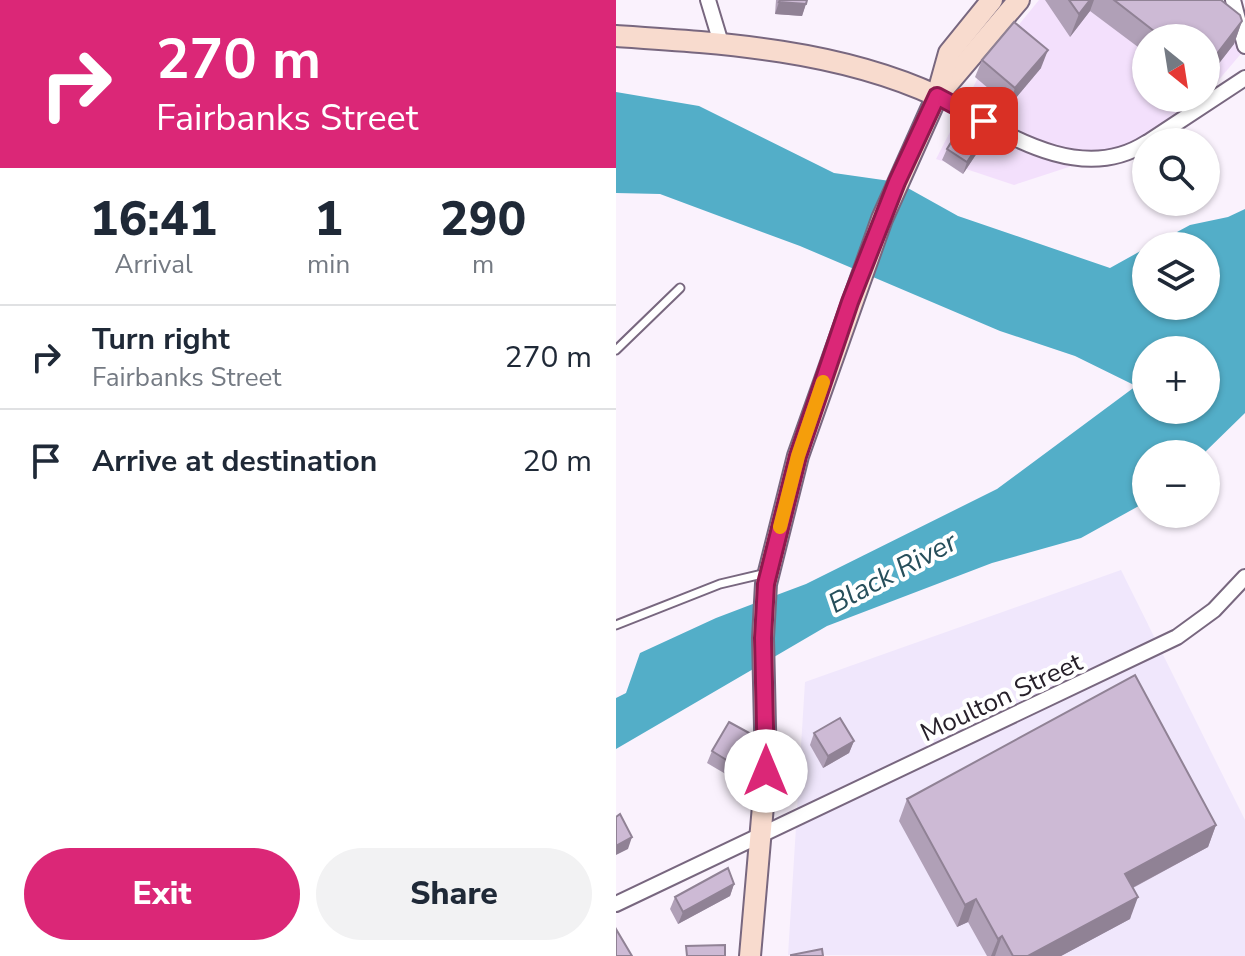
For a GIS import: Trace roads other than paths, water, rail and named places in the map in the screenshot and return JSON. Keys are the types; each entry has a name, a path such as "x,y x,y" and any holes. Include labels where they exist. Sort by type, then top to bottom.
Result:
{"main road":[{"path":"750,956 762,837 766,694 763,638 767,578 798,456 850,302 937,96 949,53 992,0"},
{"path":"937,96 1019,0"},
{"path":"616,36 721,43 854,66 907,82 937,96"}],"street":[{"path":"708,0 721,43"},
{"path":"1233,0 1245,46"},
{"path":"1170,128 1245,78"},
{"path":"937,96 1038,150 1085,160 1132,152"},
{"name":"Moulton Street","path":"616,904 1177,637 1214,610 1245,577"}],"lane":[{"path":"616,350 680,288"},
{"path":"616,625 720,584 767,578"}],"water":[{"name":"Black River","path":"616,92 699,106 834,173 897,182 958,216 1110,268 1132,256 1132,320 1220,320 1220,232 1177,232 1190,225 1228,217 1245,209 1245,413 1217,440 1132,440 1132,510 1081,538 992,563 827,626 616,749 616,698 626,693 640,653 716,618 806,584 997,489 1132,389 1132,424 1220,424 1220,336 1132,336 1132,384 1075,356 1000,331 800,246 660,194 616,193"}]}
